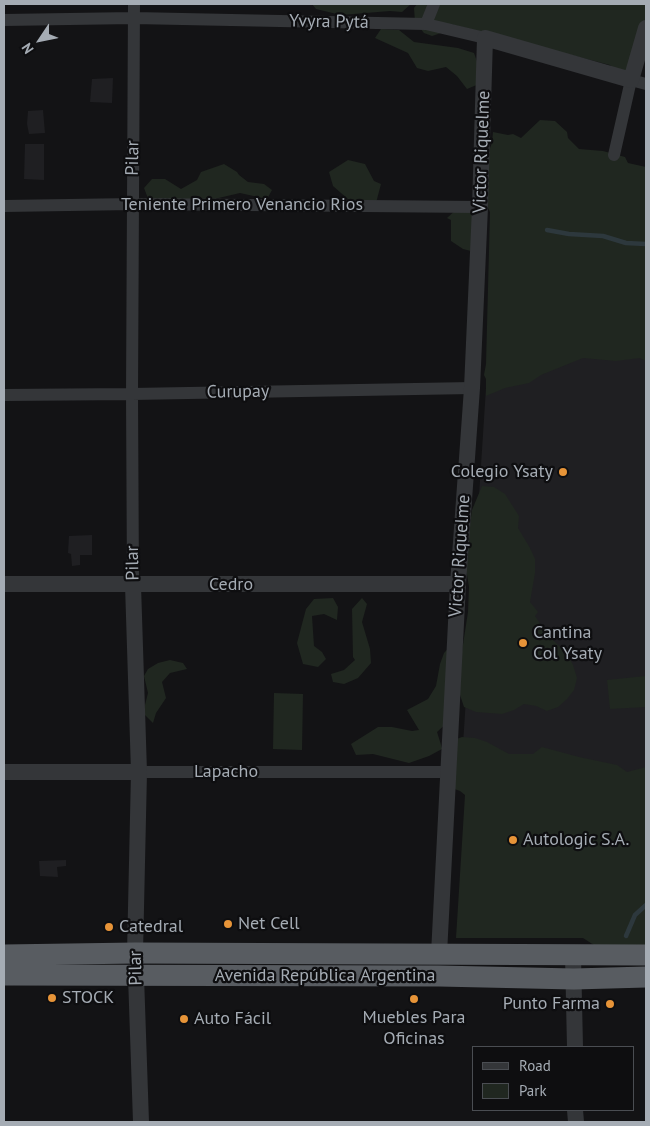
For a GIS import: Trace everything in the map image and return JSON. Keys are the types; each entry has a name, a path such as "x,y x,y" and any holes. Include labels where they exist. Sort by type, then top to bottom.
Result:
{"highway":[{"name":"Avenida República Argentina","path":"4,955 135,953 574,956 646,954"},
{"name":"Avenida República Argentina","path":"4,975 439,976 574,979 646,976"}],"street":[{"name":"Pilar","path":"134,4 133,585 139,772 135,953 141,1122"},
{"path":"426,24 434,4"},
{"name":"Yvyra Pytá","path":"4,20 134,18 426,24 486,38 638,82"},
{"path":"614,155 638,82 646,28"},
{"name":"Victor Riquelme","path":"439,954 458,584 472,388 486,38"},
{"name":"Teniente Primero Venancio Rios","path":"4,206 133,204 480,206"},
{"name":"Curupay","path":"4,395 472,388"},
{"name":"Cedro","path":"4,584 458,584"},
{"name":"Lapacho","path":"4,772 448,772"},
{"path":"574,956 575,1046"}],"shaded area":[{"path":"113,78 112,103 90,102 92,79"},
{"path":"43,110 45,133 29,134 27,124 28,111"},
{"path":"25,144 44,144 44,180 24,179"},
{"name":"Colegio Ysaty","path":"492,295 646,317 646,782 460,791"},
{"path":"92,535 92,555 80,555 80,565 72,566 71,554 68,553 69,536"},
{"path":"66,860 66,866 57,867 58,877 40,876 39,861"}],"green space":[{"path":"312,4 411,4 402,12 390,11 341,15 316,9"},
{"path":"417,4 646,4 646,39 633,66 617,75 610,65 450,24 444,32 432,36 424,33 415,22 414,8"},
{"path":"381,29 399,30 414,42 458,48 474,53 479,67 479,84 467,89 457,76 446,67 428,71 417,68 408,53 375,38"},
{"path":"540,120 555,121 567,132 568,138 579,149 603,151 625,157 628,163 646,167 646,361 640,358 616,361 583,358 541,375 529,383 505,388 486,396 486,379 484,375 486,364 490,212 488,208 487,156 492,143 493,132 513,134 521,138"},
{"path":"348,160 365,164 374,181 381,184 376,203 349,200 333,186 329,172"},
{"path":"224,164 248,182 264,184 272,190 267,199 240,193 210,200 149,201 144,188 152,179 165,179 181,189 197,180 201,172"},
{"path":"458,208 471,208 483,227 471,251 463,249 451,241 451,220 447,218"},
{"path":"482,486 494,487 505,494 519,516 518,528 535,559 535,573 530,602 538,612 535,616 550,637 567,654 577,678 574,690 567,699 558,707 547,711 536,706 524,704 502,714 476,712 464,707 460,695 451,719 437,732 442,748 451,741 462,737 475,738 509,754 533,754 542,747 617,765 627,772 646,767 646,950 597,947 583,938 456,938 465,795 449,787 442,749 409,763 373,754 356,755 351,744 378,727 392,727 412,731 419,730 407,710 428,699 436,686 444,653 455,641 462,651 468,612 469,587 465,562 472,510"},
{"path":"333,598 338,607 337,620 324,614 312,616 314,646 322,652 326,659 318,667 303,664 297,643 306,609 314,599"},
{"path":"362,598 367,604 362,622 370,649 371,663 358,678 344,684 333,682 331,674 344,670 355,660 353,657 352,609"},
{"path":"170,660 183,663 187,669 170,673 162,682 166,698 156,713 153,723 143,713 148,693 144,676 148,669 158,663"},
{"path":"646,676 646,707 610,709 607,680"},
{"path":"274,693 303,694 302,750 273,749"}],"waterway":[{"path":"547,230 569,234 603,236 626,243 646,244"},
{"path":"626,936 635,915 646,905"}],"place":[{"name":"Colegio Ysaty","path":"563,472"},
{"name":"Cantina Col Ysaty","path":"523,643"},
{"name":"Autologic S.A.","path":"513,840"},
{"name":"Net Cell","path":"228,924"},
{"name":"Catedral","path":"109,927"},
{"name":"STOCK","path":"52,998"},
{"name":"Muebles Para Oficinas","path":"414,999"},
{"name":"Punto Farma","path":"610,1004"},
{"name":"Auto Fácil","path":"184,1019"}]}
